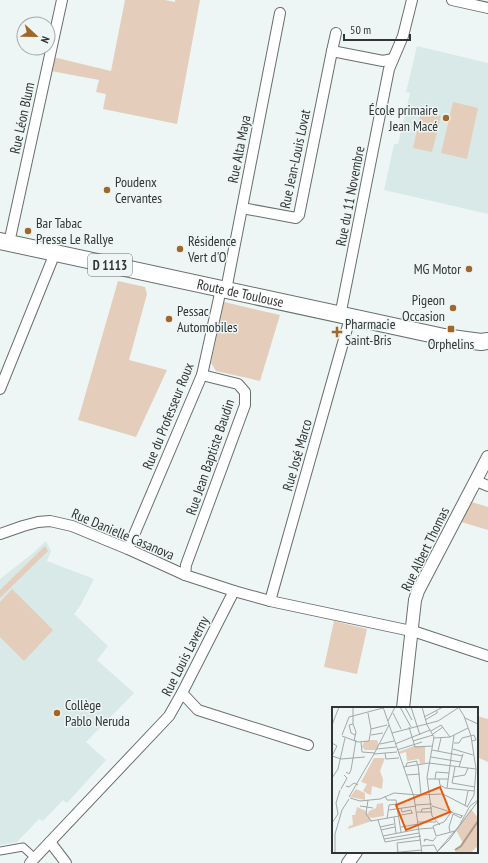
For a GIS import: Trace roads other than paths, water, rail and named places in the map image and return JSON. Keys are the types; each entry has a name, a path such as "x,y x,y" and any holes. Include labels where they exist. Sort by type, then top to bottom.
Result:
{"main road":[{"name":"Route de Toulouse","path":"5,242 345,317 444,337 486,343"}],"street":[{"name":"Rue Léon Blum","path":"5,242 62,0"},
{"name":"Rue du 11 Novembre","path":"345,317 389,69 404,36 412,0"},
{"path":"452,0 488,8"},
{"name":"Rue Alta Maya","path":"223,290 242,208 280,13"},
{"name":"Rue Jean-Louis Lovat","path":"242,208 296,218 299,215 336,33"},
{"path":"332,51 383,61 393,59"},
{"path":"0,389 55,253"},
{"name":"Rue du Professeur Roux","path":"128,549 202,375 223,290"},
{"name":"Rue José Marco","path":"270,601 345,317"},
{"name":"Rue Jean Baptiste Baudin","path":"184,575 245,405 245,392 238,384 202,375"},
{"name":"Rue Albert Thomas","path":"403,707 418,591 488,457"},
{"path":"476,481 488,486"},
{"name":"Rue Danielle Casanova","path":"0,534 38,522 50,521 72,526 128,549 184,575 234,591"},
{"path":"234,591 270,601 412,631 488,656"},
{"name":"Rue Louis Laverny","path":"32,860 169,716 234,591"},
{"path":"182,693 198,710 308,745"},
{"path":"50,842 66,863"},
{"path":"0,851 22,847 32,860"},
{"path":"348,863 355,853"}],"place":[{"name":"École primaire Jean Macé","path":"446,118"},
{"name":"Poudenx Cervantes","path":"107,190"},
{"name":"Bar Tabac Presse Le Rallye","path":"28,231"},
{"name":"Résidence Vert d'O","path":"180,249"},
{"name":"MG Motor","path":"469,269"},
{"name":"Pigeon Occasion","path":"453,308"},
{"name":"Pessac Automobiles","path":"169,319"},
{"name":"Orphelins","path":"451,329"},
{"name":"Pharmacie Saint-Bris","path":"337,332"},
{"name":"Collège Pablo Neruda","path":"57,713"}]}
